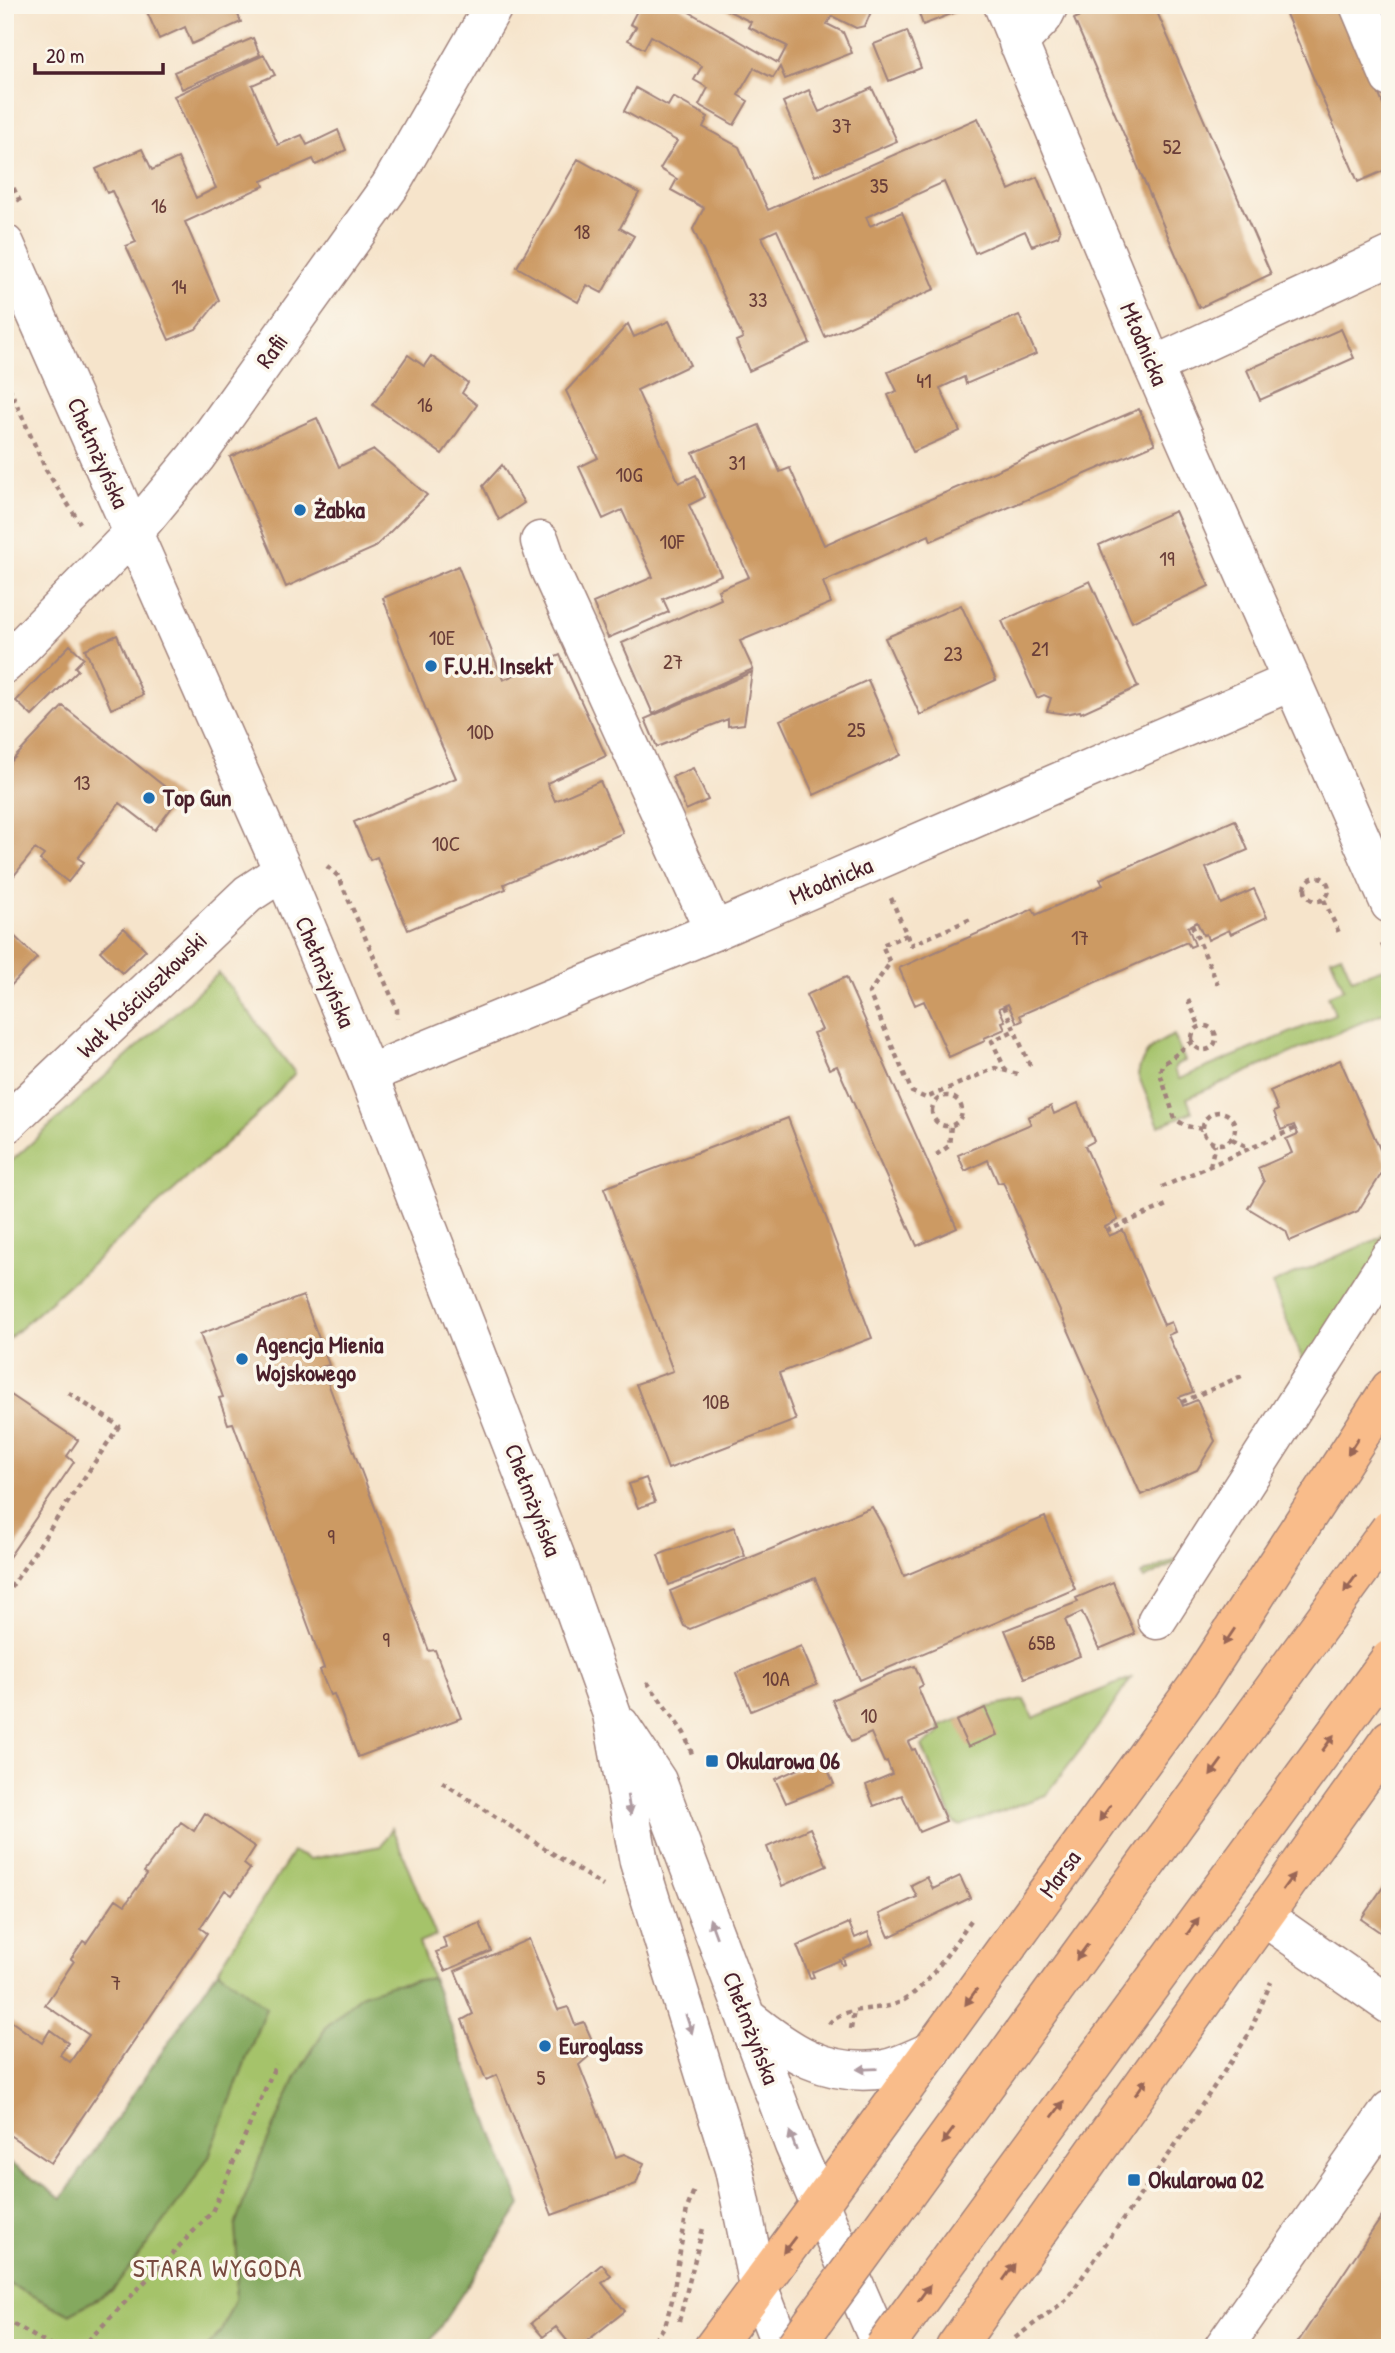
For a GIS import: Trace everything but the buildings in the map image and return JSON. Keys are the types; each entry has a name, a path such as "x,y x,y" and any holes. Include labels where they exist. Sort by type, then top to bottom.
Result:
{"main road":[{"name":"Marsa","path":"713,2348 1196,1686 1390,1389"},
{"path":"794,2348 1390,1529"},
{"path":"883,2348 1390,1659"},
{"path":"955,2348 1390,1739"}],"street":[{"name":"Rafii","path":"5,664 134,532 196,457 390,186 494,5"},
{"name":"Młodnicka","path":"1003,5 1153,366 1390,904"},
{"path":"1018,43 1043,17 1049,5"},
{"path":"1359,5 1390,78"},
{"name":"Chełmżyńska","path":"5,244 283,871 368,1074 556,1558 612,1714 639,1862 734,2169 758,2286 782,2348"},
{"path":"1153,366 1390,256"},
{"path":"540,541 549,568 714,931"},
{"name":"Młodnicka","path":"368,1074 714,931 1290,682"},
{"name":"Wał Kościuszkowski","path":"5,1125 248,894 283,871"},
{"path":"1157,1620 1390,1257"},
{"name":"Chełmżyńska","path":"612,1714 657,1781 689,1860 744,2016 794,2145 883,2348"},
{"path":"1263,1916 1390,2005"},
{"path":"744,2016 781,2045 812,2061 844,2070 886,2068 932,2051"},
{"path":"1223,2348 1390,2110"}],"path":[{"path":"5,378 46,470 87,534"},
{"path":"875,862 911,945 973,918"},
{"path":"1322,878 1327,883 1329,892 1324,900 1314,901 1306,896 1306,884 1310,879 1322,878"},
{"path":"1324,900 1339,935"},
{"path":"1192,925 1219,987"},
{"path":"907,935 881,945 890,963 869,993 912,1092 926,1098 941,1095 995,1068 1018,1074"},
{"path":"1188,1000 1200,1027"},
{"path":"1004,1006 1031,1068"},
{"path":"1200,1027 1212,1028 1216,1040 1214,1046 1204,1050 1193,1042 1193,1032 1200,1027"},
{"path":"1006,1071 992,1041 1015,1030"},
{"path":"1193,1042 1162,1064 1160,1073 1175,1119 1186,1126 1202,1129"},
{"path":"941,1095 933,1104 934,1119 939,1124 951,1125"},
{"path":"936,1154 949,1146 951,1125 958,1119 961,1107 953,1097 941,1095"},
{"path":"1217,1112 1226,1113 1235,1124 1232,1139 1226,1143 1215,1144 1204,1137 1204,1121 1217,1112"},
{"path":"1162,1187 1296,1128"},
{"path":"1232,1139 1250,1148"},
{"path":"1210,1166 1215,1144"},
{"path":"1107,1231 1169,1204"},
{"path":"1182,1402 1244,1375"},
{"path":"5,1595 119,1426 66,1391"},
{"path":"442,1782 604,1887"},
{"path":"854,2010 879,2010 902,2002 923,1984 973,1917"},
{"path":"1009,2342 1066,2300 1170,2153 1249,2034 1271,1981"},
{"path":"81,2348 212,2212 276,2064"},
{"path":"5,2319 54,2348"}],"green space":[{"path":"1341,954 1352,979 1383,968 1390,983 1390,1010 1187,1098 1192,1112 1159,1126 1138,1075 1142,1060 1150,1050 1174,1035 1185,1061 1176,1065 1174,1070 1179,1079 1335,1014 1328,995 1344,989 1331,958"},
{"path":"219,973 295,1073 255,1117 5,1342 5,1167"},
{"path":"1390,1223 1390,1237 1182,1560 1144,1579 1141,1575 1180,1558 1303,1361 1272,1284 1380,1238"},
{"path":"1131,1678 1104,1719 1046,1795 960,1826 954,1823 922,1746 941,1732 939,1727 985,1708 1024,1700 1033,1718"},
{"path":"392,1828 436,1936 419,1943 432,1978 390,1985 327,2026 297,2075 258,2163 235,2226 238,2267 235,2299 221,2332 206,2348 5,2348 5,2282 69,2314 113,2290 187,2191 209,2156 266,2008 218,1970 293,1852 310,1859 381,1846"},
{"path":"218,1970 266,2007 209,2156 187,2191 113,2290 69,2314 5,2282 5,2160 62,2198"},
{"path":"432,1978 521,2205 426,2348 206,2348 221,2332 235,2299 238,2267 235,2226 258,2163 297,2075 327,2026 360,1995 390,1985"}],"place":[{"name":"Żabka","path":"300,510"},
{"name":"F.U.H. Insekt","path":"431,666"},
{"name":"Top Gun","path":"149,798"},
{"name":"Agencja Mienia Wojskowego","path":"242,1359"},
{"name":"Okularowa 06","path":"712,1761"},
{"name":"Euroglass","path":"545,2046"},
{"name":"Okularowa 02","path":"1134,2180"}],"district":[{"name":"STARA WYGODA","path":"218,2268"}]}
